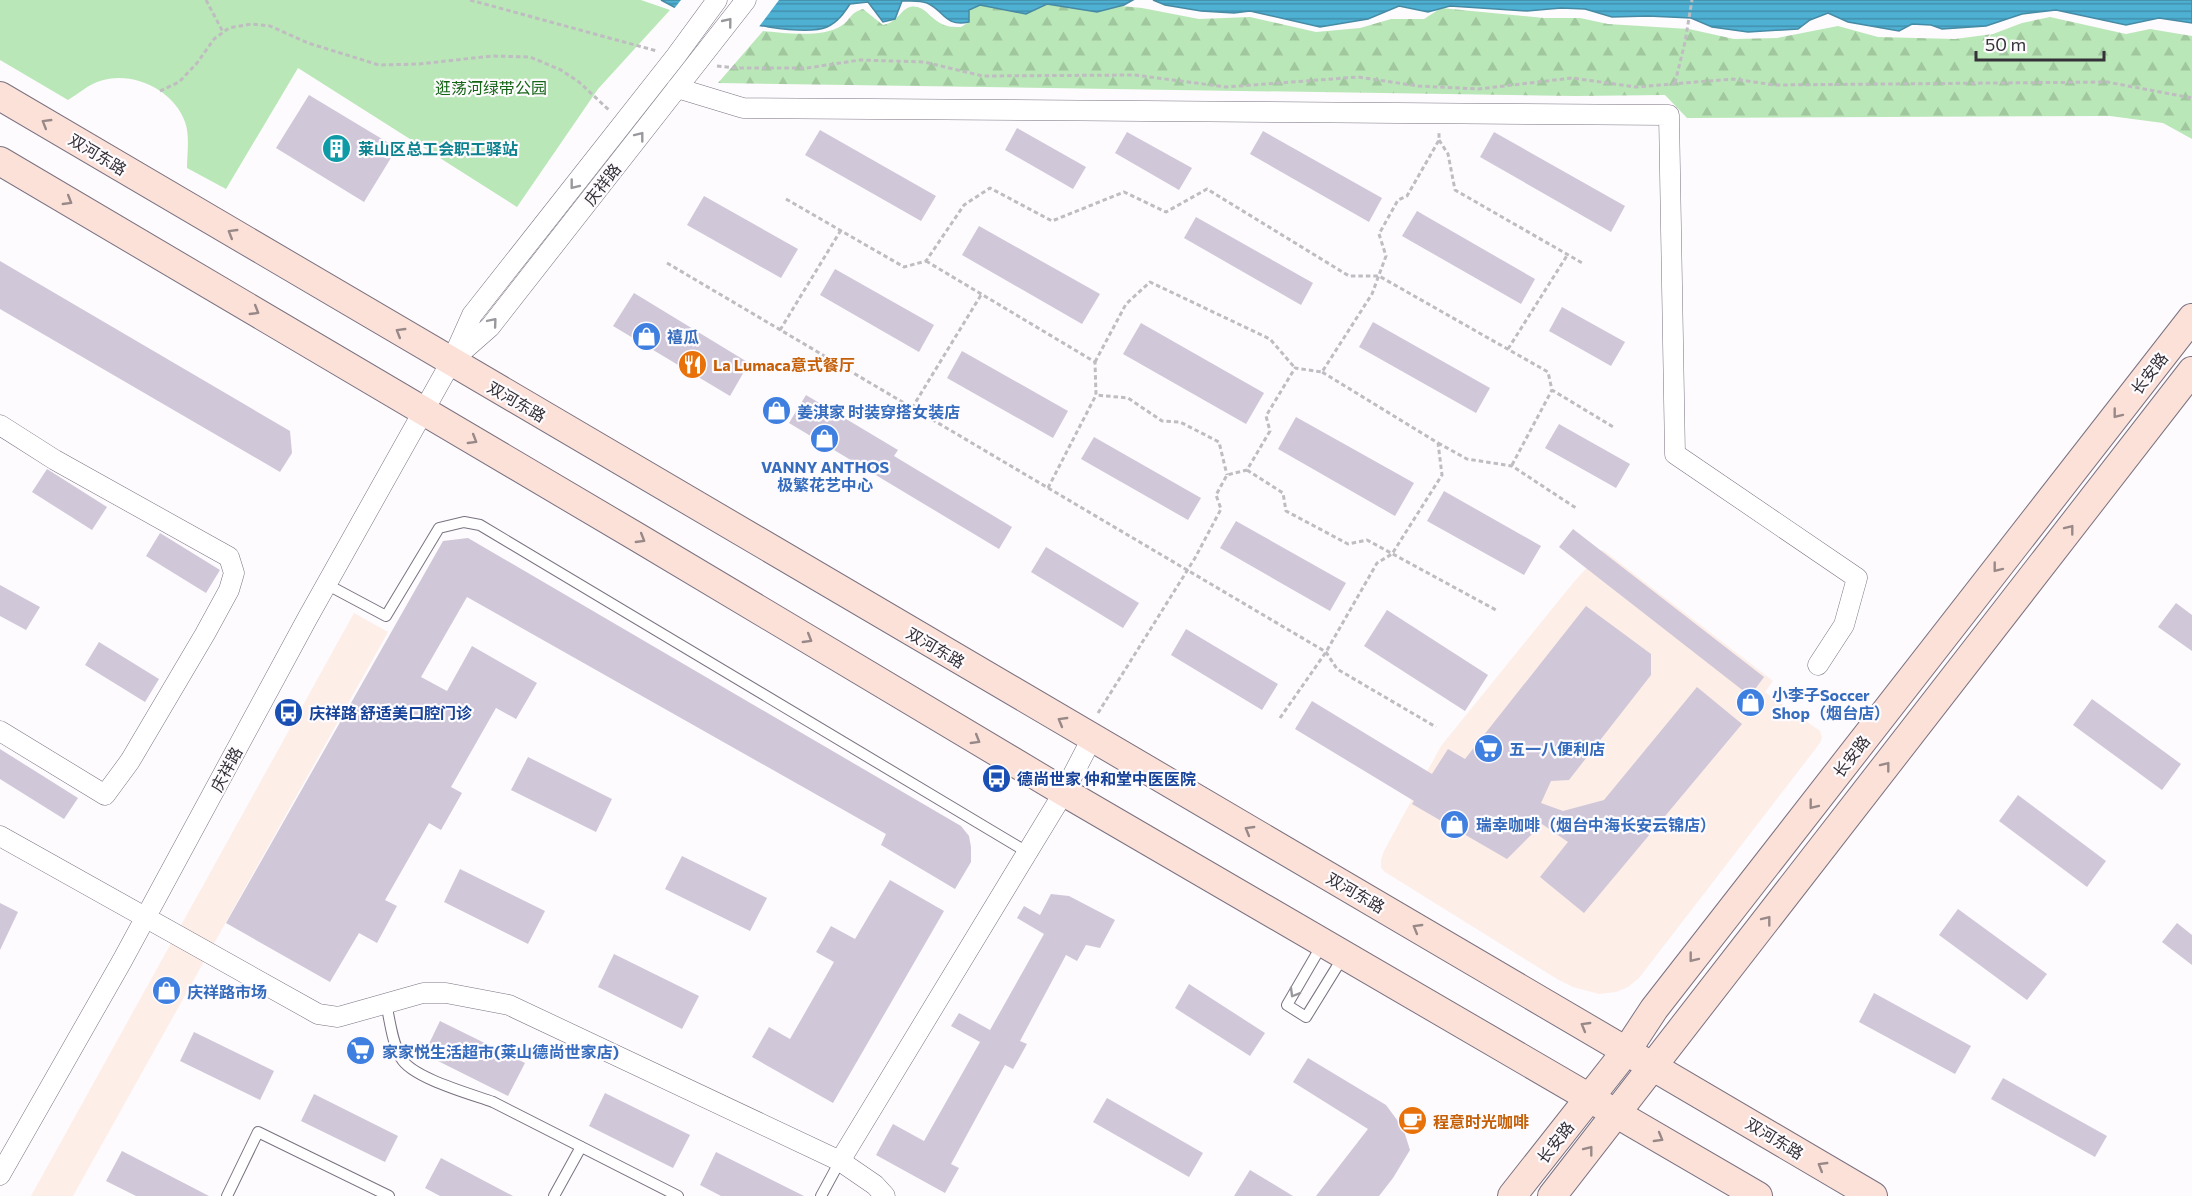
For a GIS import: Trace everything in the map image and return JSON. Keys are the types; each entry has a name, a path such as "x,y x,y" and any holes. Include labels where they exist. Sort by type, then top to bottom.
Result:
{"street":[{"name":"庆祥路","path":"0,1175 146,917 451,362 472,315 676,56 717,0"},
{"name":"庆祥路","path":"451,362 490,327 746,0"},
{"path":"677,88 742,108 1669,115 1675,454 1857,578 1844,625 1818,665"},
{"name":"双河东路","path":"0,96 451,362 1095,726 1627,1050 1873,1196"},
{"path":"0,160 1064,792 1758,1196"},
{"name":"长安路","path":"1512,1196 1627,1050 1654,1009 2192,318"},
{"name":"长安路","path":"1552,1196 1618,1114 2192,371"},
{"path":"0,425 55,460 229,557 234,573 229,590 206,634 130,761 105,795 0,731"},
{"path":"840,1161 1064,792 1095,726"},
{"path":"0,836 318,1014 338,1017 423,993 446,993 509,1005 840,1161 875,1185 885,1196"}],"lane":[{"path":"327,584 386,616 439,528 464,522 480,525 1028,852"},
{"path":"1334,949 1306,1017 1287,1005 1334,949"},
{"path":"386,1003 396,1047 401,1060 410,1068 493,1102 678,1196"},
{"path":"227,1196 258,1132 389,1196"},
{"path":"554,1196 581,1147"},
{"path":"821,1196 840,1161"}],"path":[{"path":"206,0 223,32"},
{"path":"470,0 676,56"},
{"path":"1675,83 1692,0"},
{"path":"160,91 179,82 197,63 214,39 223,32 229,28 251,24 270,26 308,43 379,65 419,64 492,56 530,57 561,70 579,82 606,108 624,121"},
{"path":"697,63 736,68 807,68 860,60 924,62 983,75 1135,75 1226,87 1358,77 1418,86 1478,89 1572,78 1636,87 1733,79 1775,85 2107,82 2192,98"},
{"path":"1322,372 1372,294 1386,256 1378,234 1398,200 1407,196 1439,140 1440,113"},
{"path":"1439,140 1448,154 1455,190 1584,264"},
{"path":"786,199 904,267 926,261 964,205 990,188 1052,221 1124,192 1166,212 1207,189 1349,276 1379,276 1548,372 1552,390 1512,466"},
{"path":"780,330 841,230"},
{"path":"1508,350 1568,254"},
{"path":"926,261 1095,362"},
{"path":"667,263 1326,652 1337,669 1436,727"},
{"path":"1048,488 1096,395 1095,362 1126,304 1150,282 1270,339 1295,368 1322,372 1467,459 1512,466 1576,508"},
{"path":"912,408 981,295"},
{"path":"1227,475 1247,470 1270,431 1266,416 1295,368"},
{"path":"1552,390 1615,428"},
{"path":"1095,726 1221,509 1216,495 1227,475 1218,442 1180,422 1162,421 1128,398 1096,395"},
{"path":"1280,718 1326,652 1377,564 1392,554 1442,476 1438,443"},
{"path":"1247,470 1283,493 1286,511 1348,543 1367,540 1496,610"}],"shaded area":[{"path":"1603,550 1773,681 1765,692 1820,731 1822,738 1639,978 1628,987 1616,992 1599,994 1573,987 1557,979 1385,872 1381,868 1381,860 1441,746 1573,583"},
{"name":"庆祥路市场","path":"354,613 388,632 73,1196 31,1196"}],"green space":[{"name":"逛荡河绿带公园","path":"0,0 641,0 670,10 598,89 517,207 298,68 226,189 187,168 188,139 185,122 172,101 150,85 125,78 112,78 92,84 68,100 0,60"},
{"path":"1047,4 1097,12 1121,6 1142,8 1199,19 1250,17 1316,32 1360,28 1391,19 1424,19 1441,8 1544,18 1580,18 1608,24 1689,29 1734,39 1777,38 1838,26 1878,37 1955,39 1993,34 2022,23 2050,17 2126,34 2150,29 2192,36 2192,139 2163,123 2110,116 1687,118 1665,95 1575,96 718,83 763,31 803,34 824,32 841,26 855,12 863,9 883,25 910,7 923,10 944,25 961,27 969,22 969,10 980,5 1026,14"}],"water":[{"path":"661,0 1133,0 1124,5 1097,12 1047,4 1026,14 980,5 969,10 969,22 961,23 949,20 933,6 921,1 902,1 895,19 883,22 868,2 850,4 838,20 827,27 796,30 730,20 674,7"},
{"path":"1153,0 2192,0 2192,23 2159,18 2126,25 2056,10 2022,14 1986,26 1942,29 1931,25 1912,24 1899,31 1848,22 1828,13 1810,20 1798,29 1748,32 1712,27 1691,18 1612,17 1585,9 1561,8 1527,11 1450,6 1428,12 1399,6 1368,19 1320,27 1250,11 1234,13 1201,11 1165,5"}],"pier":[{"path":"681,0 779,0 758,28 673,10"}],"building":[{"name":"莱山区总工会职工驿站","path":"309,95 397,148 364,202 276,148"},
{"path":"1017,128 1086,167 1073,189 1005,150"},
{"path":"820,130 936,196 921,221 805,155"},
{"path":"1263,131 1382,198 1369,222 1250,154"},
{"path":"1127,132 1192,168 1179,190 1115,153"},
{"path":"1494,132 1625,206 1611,232 1480,157"},
{"path":"704,196 798,249 781,278 687,225"},
{"path":"1417,211 1535,279 1521,304 1402,236"},
{"path":"1196,217 1313,283 1301,305 1184,238"},
{"path":"979,226 1100,294 1082,324 962,255"},
{"path":"0,261 290,431 292,453 280,472 0,309"},
{"path":"835,269 934,325 919,352 820,295"},
{"path":"634,293 749,363 730,396 613,326"},
{"path":"1562,307 1625,342 1611,366 1549,331"},
{"path":"1373,322 1490,388 1476,413 1359,347"},
{"path":"1141,323 1264,393 1246,424 1123,354"},
{"path":"962,351 1068,411 1053,438 947,378"},
{"path":"806,395 898,450 894,456 1012,527 999,549 789,423"},
{"path":"1296,417 1414,483 1395,516 1278,449"},
{"path":"1559,424 1630,464 1616,488 1545,448"},
{"path":"1094,437 1201,498 1188,520 1081,459"},
{"path":"47,469 107,507 92,530 32,492"},
{"path":"1444,491 1541,546 1524,575 1427,521"},
{"path":"1236,521 1346,583 1330,611 1220,548"},
{"path":"1573,529 1764,677 1750,696 1559,547"},
{"path":"160,533 220,570 206,593 146,556"},
{"path":"468,538 961,826 969,836 971,862 955,889 881,845 886,834 467,597 421,677 447,691 472,646 537,683 516,719 496,708 451,787 462,793 441,830 429,823 385,900 397,906 377,943 359,933 330,982 226,923 443,541"},
{"path":"1046,547 1139,603 1123,628 1031,572"},
{"path":"0,585 40,607 26,630 0,616"},
{"path":"2176,603 2192,615 2192,651 2158,627"},
{"path":"1586,606 1651,654 1651,675 1569,780 1551,781 1541,803 1563,811 1604,800 1697,687 1742,724 1584,913 1540,877 1568,842 1542,824 1507,859 1412,804 1414,801 1295,729 1312,701 1432,774 1448,749 1465,759"},
{"path":"1387,610 1488,675 1465,711 1364,646"},
{"path":"1186,629 1278,684 1262,710 1171,655"},
{"path":"99,642 159,679 145,702 85,665"},
{"path":"2092,699 2181,764 2162,790 2073,725"},
{"path":"0,749 78,798 64,819 0,779"},
{"path":"528,757 612,799 596,832 511,790"},
{"path":"2018,795 2106,861 2087,887 1999,821"},
{"path":"682,856 767,898 750,931 665,889"},
{"path":"460,869 545,911 528,944 444,902"},
{"path":"890,880 944,911 833,1103 752,1057 769,1027 790,1039 834,962 816,952 831,926 855,939"},
{"path":"1051,894 1069,896 1115,920 1100,948 1086,945 1077,961 1066,955 1020,1041 1027,1044 1013,1069 1005,1065 951,1164 959,1168 945,1193 876,1155 893,1124 924,1141 980,1042 951,1026 959,1013 990,1030 1044,934 1017,918 1024,906 1040,915"},
{"path":"0,903 18,912 0,950"},
{"path":"1958,909 2047,974 2027,1000 1939,935"},
{"path":"2177,923 2192,935 2192,965 2162,942"},
{"path":"614,954 699,996 682,1029 598,987"},
{"path":"1189,984 1265,1033 1250,1056 1175,1008"},
{"path":"1874,993 1971,1046 1955,1074 1859,1022"},
{"path":"440,1021 525,1063 508,1096 424,1054"},
{"path":"194,1032 274,1071 260,1100 180,1061"},
{"path":"1308,1058 1386,1105 1403,1128 1410,1150 1379,1196 1316,1196 1368,1129 1293,1082"},
{"path":"2003,1078 2107,1136 2095,1157 1991,1099"},
{"path":"605,1093 690,1135 673,1168 589,1126"},
{"path":"314,1094 398,1136 385,1162 301,1121"},
{"path":"1107,1098 1203,1153 1189,1177 1093,1122"},
{"path":"122,1151 209,1196 136,1196 106,1181"},
{"path":"716,1152 804,1196 721,1196 700,1185"},
{"path":"441,1158 513,1196 440,1196 425,1188"},
{"path":"1250,1170 1293,1196 1234,1196"}],"place":[{"name":"莱山区总工会职工驿站","path":"337,148"},
{"name":"禧瓜","path":"646,336"},
{"name":"La Lumaca意式餐厅","path":"692,364"},
{"name":"姜淇家 时装穿搭女装店","path":"776,411"},
{"name":"VANNY ANTHOS 极繁花艺中心","path":"825,438"},
{"name":"小李子Soccer Shop（烟台店）","path":"1751,703"},
{"name":"庆祥路 舒适美口腔门诊","path":"288,712"},
{"name":"五一八便利店","path":"1488,748"},
{"name":"德尚世家 仲和堂中医医院","path":"996,778"},
{"name":"瑞幸咖啡（烟台中海长安云锦店）","path":"1455,824"},
{"name":"庆祥路市场","path":"166,991"},
{"name":"家家悦生活超市(莱山德尚世家店)","path":"361,1051"},
{"name":"程意时光咖啡","path":"1412,1121"}]}
